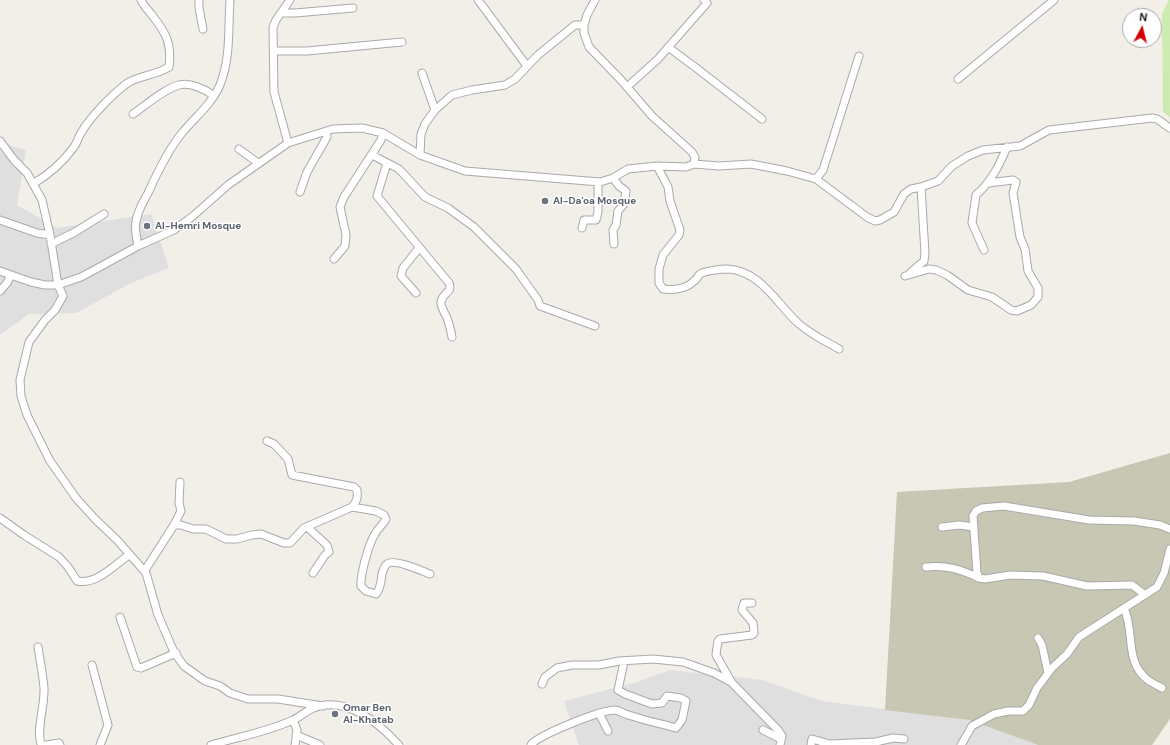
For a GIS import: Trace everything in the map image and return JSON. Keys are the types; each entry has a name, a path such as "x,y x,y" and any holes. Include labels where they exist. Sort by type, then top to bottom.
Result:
{"street":[{"path":"33,184 43,178 59,164 74,147 81,133 95,114 128,83 163,71 169,66 169,42 161,26 141,0"},
{"path":"199,0 198,8 203,29"},
{"path":"138,246 135,230 137,216 162,164 172,146 214,96 225,69 229,49 230,0"},
{"path":"288,142 274,92 273,27 290,0"},
{"path":"478,0 527,66"},
{"path":"595,0 584,25 584,33 589,47 652,116 692,152 695,157 694,164"},
{"path":"627,87 668,48 707,3 704,0"},
{"path":"958,79 1054,0"},
{"path":"281,13 295,14 353,8"},
{"path":"420,154 421,134 425,124 434,110 452,95 472,90 505,85 514,79 538,55 575,25 584,25"},
{"path":"274,51 307,51 402,42"},
{"path":"668,48 762,119"},
{"path":"816,179 823,170 859,56"},
{"path":"422,73 434,110"},
{"path":"133,114 166,91 178,85 185,85 205,90 214,96"},
{"path":"0,271 31,282 45,285 58,285 96,270 138,246 174,230 193,216 228,185 288,142 333,129 362,128 383,133 420,154 465,171 598,182 613,178 628,169 657,166 686,167 694,164 719,166 751,164 787,171 816,179 867,217 875,221 880,220 894,212 904,194 911,190 938,181 952,166 968,156 983,150 1020,146 1049,130 1152,118 1157,119 1170,128"},
{"path":"300,192 307,172 327,137 326,131"},
{"path":"334,259 345,246 346,235 340,207 344,197 372,156 381,140 383,133"},
{"path":"0,141 14,160 27,173 42,200 50,235 58,285 63,296 29,342 20,380 21,396 27,415 50,461 76,498 144,570 158,615 176,653 184,666 205,681 220,686 230,693 248,699 278,699 322,706"},
{"path":"984,250 972,223 976,195 988,183 1007,148"},
{"path":"239,149 258,163"},
{"path":"372,156 399,169 425,197 448,208 474,227 516,269 538,300 540,306 595,326"},
{"path":"387,163 377,196 449,283 451,287 450,291 443,297 441,303 448,319 452,337"},
{"path":"657,166 668,187 670,201 680,230 679,235 663,255 659,269 659,283 663,289 686,287 694,282 700,274 709,272 727,269 743,272 758,281 777,299 798,323 817,337 839,349"},
{"path":"613,178 619,186 626,191 624,204 618,211 616,225 613,230 614,244"},
{"path":"921,187 925,253 924,261 905,276 930,269 936,270 947,275 968,290 992,297 1010,310 1016,311 1031,305 1038,297 1038,288 1028,271 1025,249 1020,236 1013,193 1016,182 1013,180 988,183"},
{"path":"582,228 584,220 596,220 598,212 598,182"},
{"path":"51,244 58,239 75,232 104,214"},
{"path":"0,220 37,233 50,235"},
{"path":"416,293 401,276 403,268 419,248"},
{"path":"0,291 7,284 11,275"},
{"path":"174,525 182,525 193,529 206,529 226,538 237,539 261,534 284,543 290,543 306,527 352,507 358,500 357,490 354,488 292,475 288,459 274,444 267,440"},
{"path":"144,570 174,525 181,511 179,503 180,482"},
{"path":"979,578 977,572 973,516 976,511 982,508 1004,506 1089,520 1134,521 1160,525 1170,529"},
{"path":"352,507 376,511 384,515 386,519 384,524 375,533 361,579 361,586 366,591 376,594 380,590 383,572 389,562 396,562 430,574"},
{"path":"0,518 59,557 68,566 77,581 83,582 99,577 129,555"},
{"path":"942,527 959,525 974,527"},
{"path":"306,527 327,545 329,552 325,555 313,573"},
{"path":"961,745 972,726 994,714 1008,711 1023,711 1029,705 1037,688 1048,673 1067,654 1079,637 1144,594 1158,587 1164,573 1170,549"},
{"path":"926,567 940,565 964,571 979,578 985,579 1010,574 1043,576 1087,586 1132,586 1144,594"},
{"path":"752,603 744,603 742,610 753,623 754,633 752,635 728,638 718,641 716,655 732,683 778,730 782,736 781,742 763,730"},
{"path":"1124,608 1128,616 1132,656 1137,668 1147,680 1162,688"},
{"path":"120,617 137,667 141,668 176,653"},
{"path":"1038,638 1042,645 1048,673"},
{"path":"38,647 44,688 41,727 39,733 41,744 46,745 59,743 60,745"},
{"path":"542,684 545,676 557,668 572,665 599,665 619,661 624,662 653,658 682,662 714,673 732,683"},
{"path":"531,745 541,736 599,713 616,710 629,716 676,728 682,720 686,701 681,698 668,696 662,703 652,704 618,690 624,662"},
{"path":"92,665 108,725 100,745"},
{"path":"295,745 297,730 295,719 301,706 298,702"},
{"path":"211,745 295,719 311,709 333,704 357,711 381,728 399,745"},
{"path":"599,713 608,731"},
{"path":"296,735 320,745"},
{"path":"811,745 812,739 830,744 876,742 893,738 904,740"}],"shaded area":[{"path":"0,143 26,150 17,205 57,228 151,214 169,268 131,283 76,313 29,314 0,335"},
{"path":"1170,453 1170,719 1152,745 1038,745 969,720 885,710 897,492 1069,482"},
{"path":"670,670 762,680 822,701 969,720 1038,745 579,745 564,701 634,683"}],"green space":[{"path":"1170,0 1170,117 1163,112 1162,14"}],"place":[{"name":"Al-Da'oa Mosque","path":"545,201"},
{"name":"Al-Hemri Mosque","path":"147,226"},
{"name":"Omar Ben Al-Khatab","path":"335,714"}]}
